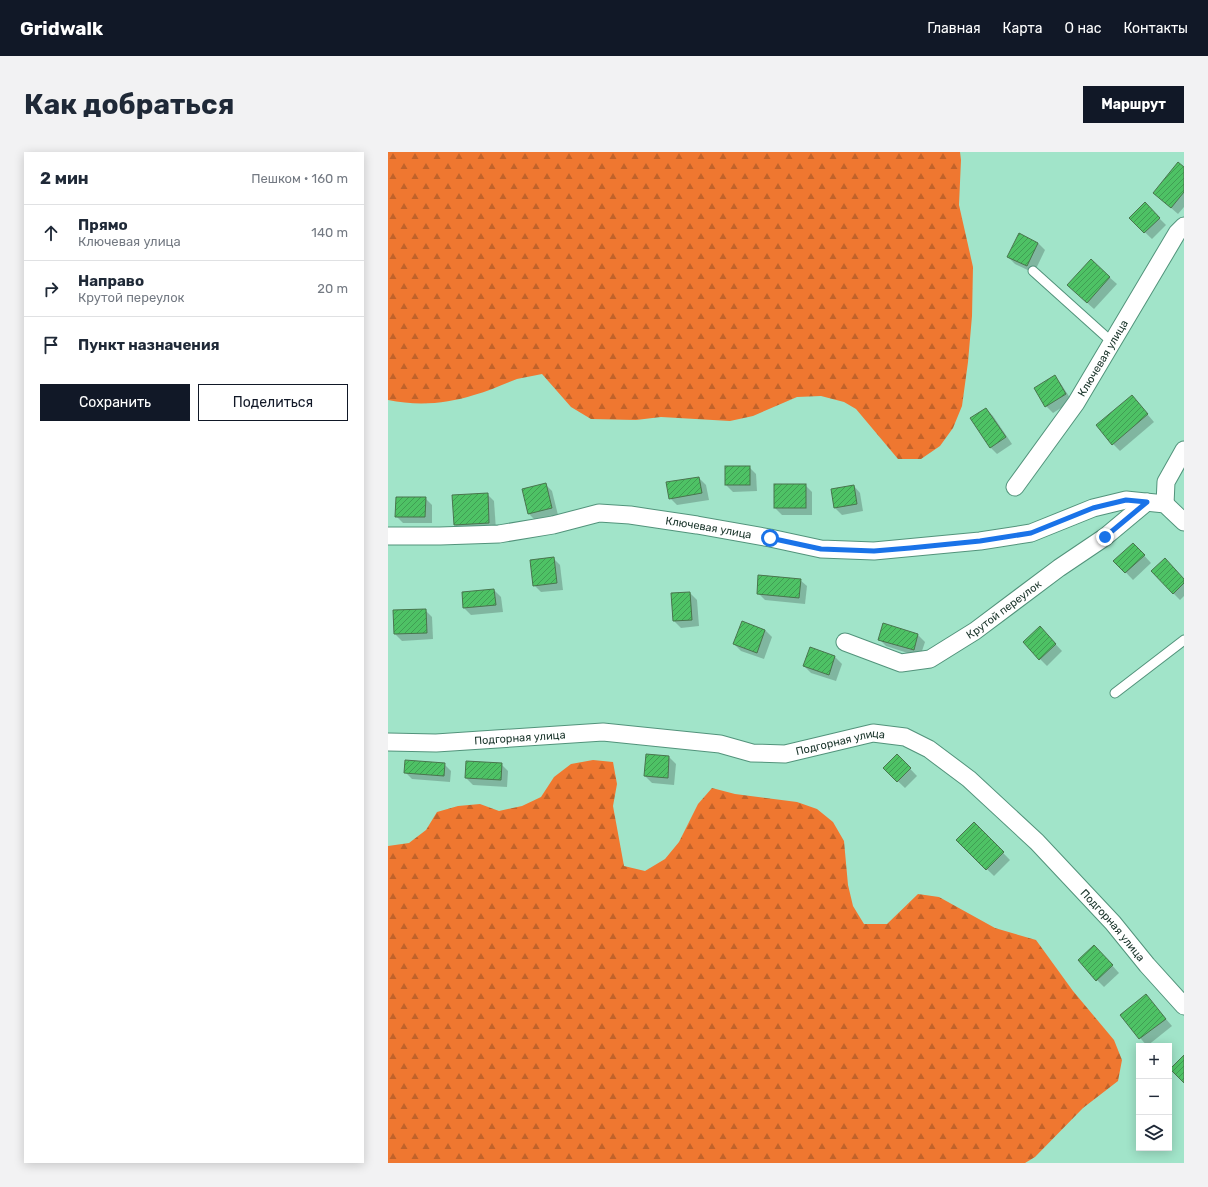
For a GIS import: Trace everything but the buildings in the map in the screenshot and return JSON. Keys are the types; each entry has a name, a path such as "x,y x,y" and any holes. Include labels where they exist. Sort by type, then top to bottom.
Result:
{"street":[{"name":"Ключевая улица","path":"1015,486 1076,403 1113,343 1124,321 1178,233 1184,226"},
{"path":"1184,450 1166,482 1165,504 1184,522"},
{"name":"Ключевая улица","path":"388,536 499,534 553,525 599,513 630,515 697,525 821,549 874,551 980,541 1031,533 1093,508 1126,500 1165,504"},
{"name":"Крутой переулок","path":"845,642 901,662 930,659 975,631 1059,568 1105,537 1147,502"},
{"name":"Подгорная улица","path":"388,742 436,742 603,732 720,744 752,753 785,754 873,733 905,737 929,749 969,779 1037,842 1113,923 1147,965 1184,1006"}],"lane":[{"path":"1033,271 1113,343"},
{"path":"1115,692 1184,640"}],"green space":[{"path":"388,152 960,152 959,205 973,267 972,316 962,406 953,428 940,446 921,459 898,459 856,409 844,402 821,396 797,397 753,416 730,421 661,417 636,420 591,419 571,407 542,374 517,379 480,393 442,402 410,403 388,400"},
{"path":"593,760 613,762 617,784 613,806 624,866 645,871 665,859 679,842 698,804 712,788 735,794 797,802 817,809 833,822 844,841 848,885 853,906 864,924 887,924 918,894 939,897 995,928 1036,940 1073,991 1114,1040 1122,1060 1118,1081 1083,1108 1035,1157 1025,1163 388,1163 388,846 409,843 426,830 437,812 458,806 480,804 499,811 522,806 541,797 554,777 571,764"}],"route":[{"path":"770,538 821,549 874,551 910,548 980,541 1031,533 1093,508 1126,500 1147,502 1105,537"}]}
